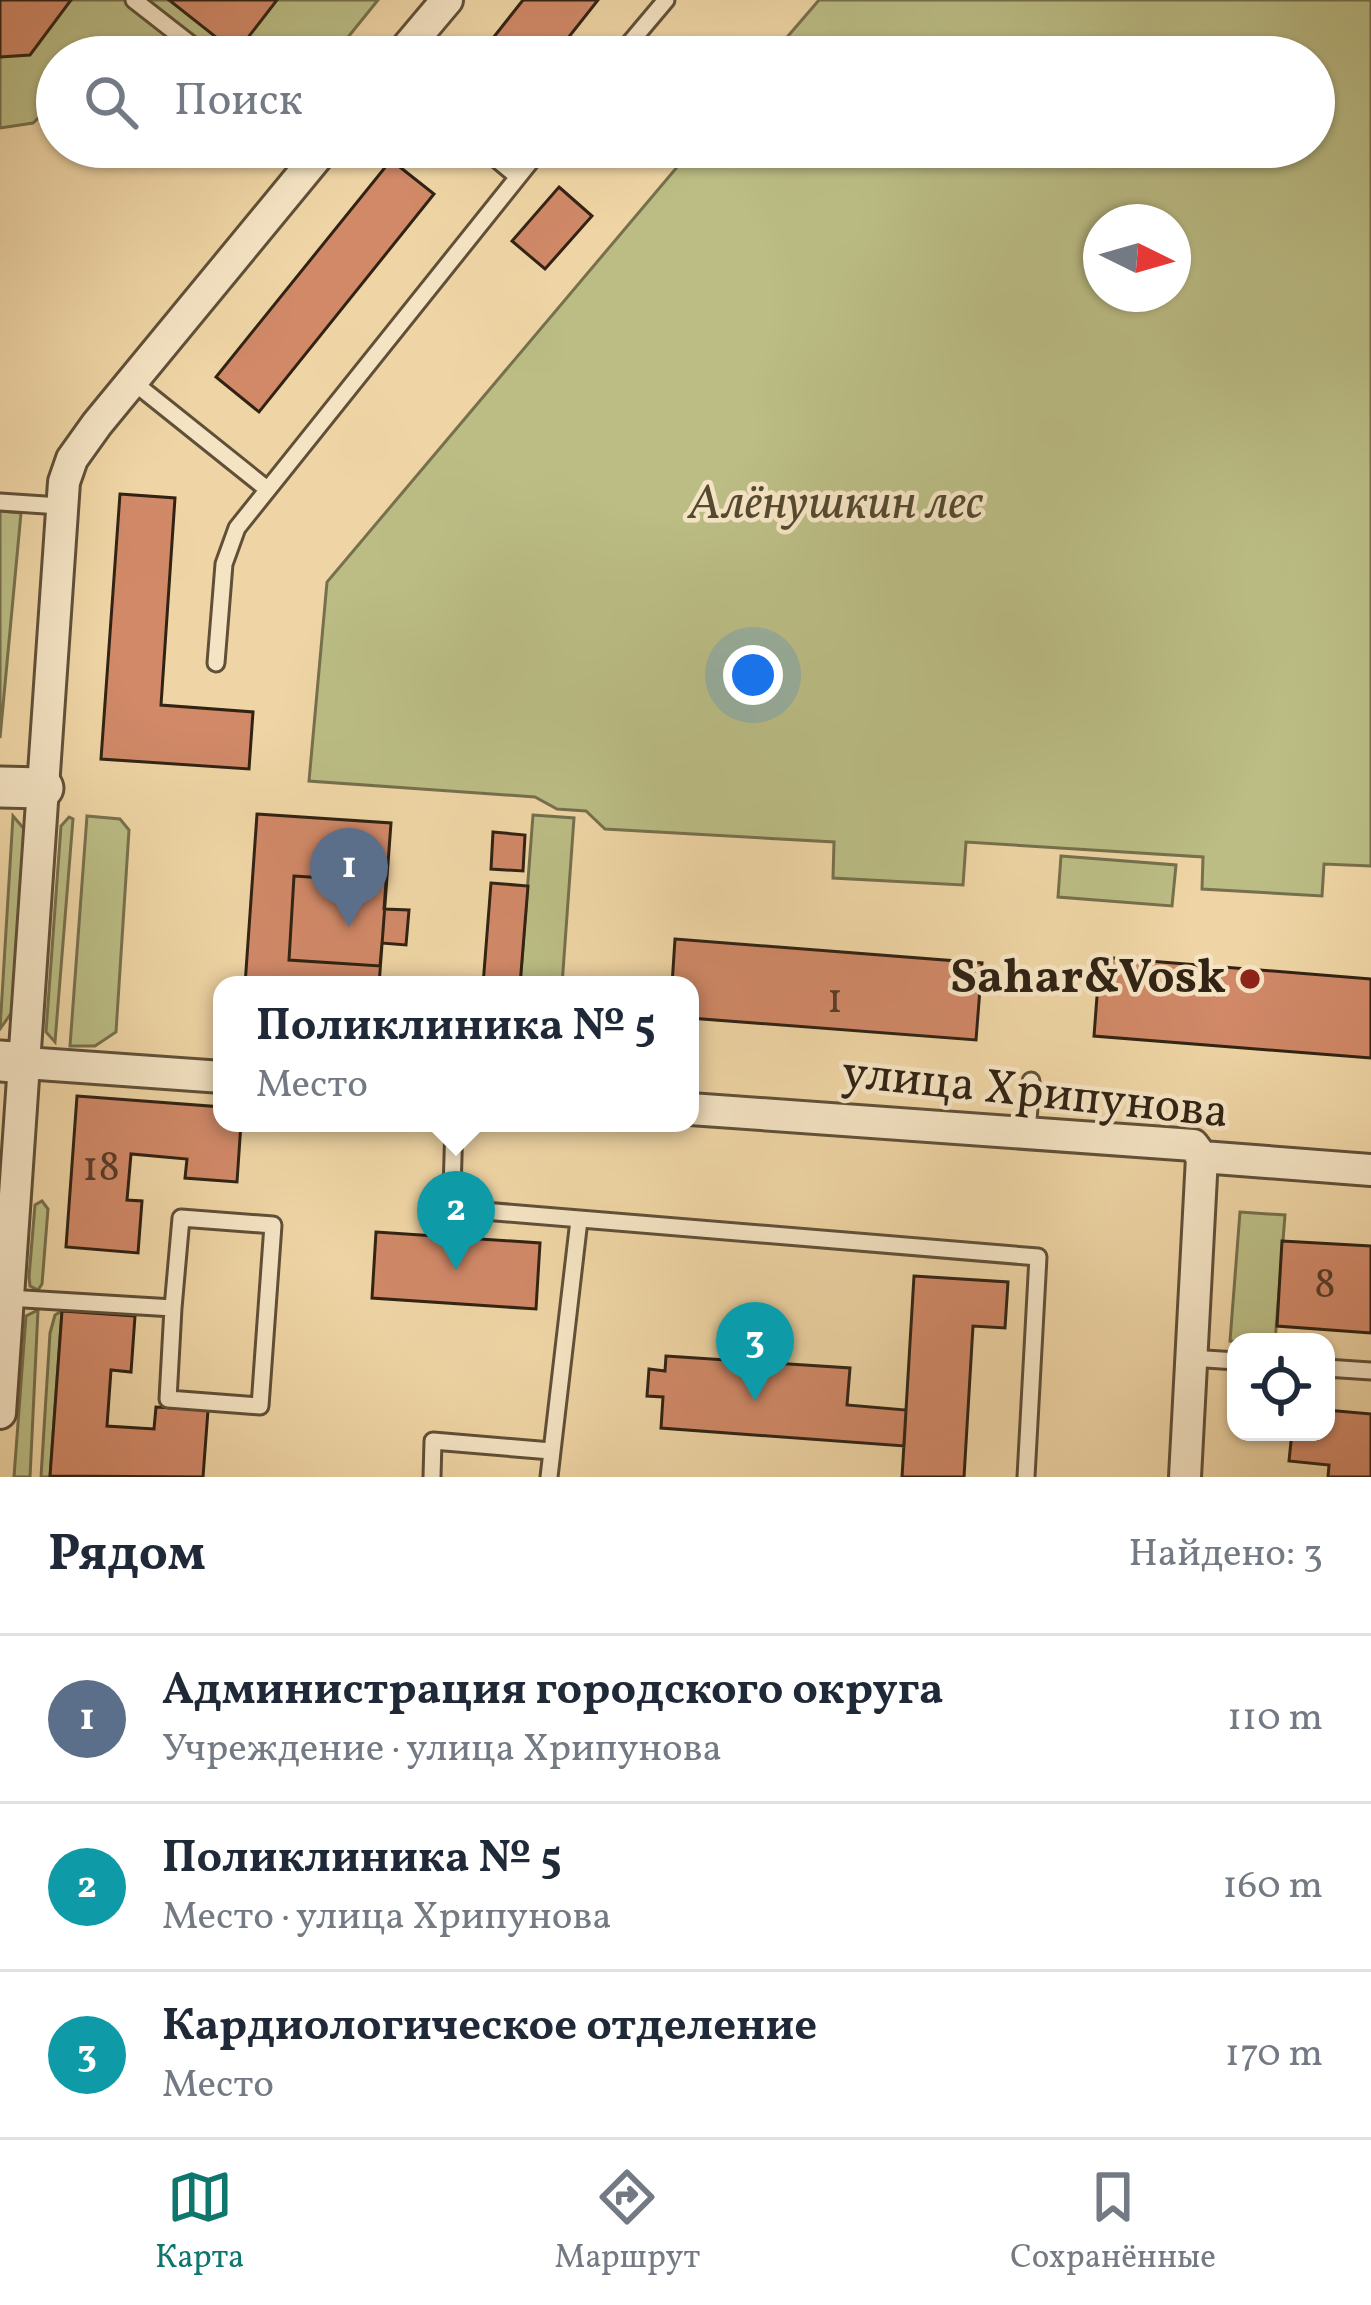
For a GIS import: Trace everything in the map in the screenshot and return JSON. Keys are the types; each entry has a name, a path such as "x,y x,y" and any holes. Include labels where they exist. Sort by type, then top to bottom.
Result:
{"street":[{"path":"417,36 447,0"},
{"path":"0,1413 8,1298 13,1062 43,788 60,506 72,459 307,168"},
{"path":"0,787 43,788"},
{"path":"13,1062 213,1076"},
{"name":"улица Хрипунова","path":"699,1110 1193,1145 1202,1157 1371,1170"},
{"path":"1185,1477 1202,1157"}],"lane":[{"path":"134,0 180,36"},
{"path":"636,36 666,0"},
{"path":"507,168 518,177"},
{"path":"216,663 224,564 237,528 525,168"},
{"path":"132,381 267,489"},
{"path":"0,502 60,506"},
{"path":"1027,1133 1031,1081"},
{"path":"454,1132 452,1191 465,1209 1038,1257 1026,1477"},
{"path":"181,1218 273,1225 260,1406 168,1399 173,1308 181,1218"},
{"path":"549,1477 579,1220"},
{"path":"8,1298 173,1308"},
{"path":"1192,1358 1227,1360"},
{"path":"1335,1369 1371,1371"},
{"path":"432,1477 434,1441 551,1451"}],"green space":[{"path":"0,0 378,0 349,36 36,36 36,120 0,128"},
{"name":"Алёнушкин лес","path":"819,0 1371,0 1371,866 1324,864 1322,896 1202,889 1203,857 966,842 963,885 833,878 834,842 605,829 586,811 557,809 535,797 309,781 327,582 676,168 1335,168 1335,36 788,36"},
{"path":"0,511 21,513 0,738"},
{"path":"533,815 574,818 563,976 521,976"},
{"path":"13,816 25,830 12,1012 0,1029"},
{"path":"87,816 120,819 129,830 116,1032 95,1046 70,1046"},
{"path":"69,817 73,819 55,1042 46,1032 61,826"},
{"path":"1061,856 1176,865 1172,906 1058,897"},
{"path":"42,1201 48,1209 38,1290 30,1286 29,1277 35,1205"},
{"path":"1240,1212 1285,1215 1276,1333 1231,1333"},
{"path":"38,1310 30,1477 14,1477 26,1316"},
{"path":"62,1311 50,1477 41,1477 50,1333 55,1315"}],"building":[{"path":"0,0 71,0 44,36 36,36 30,55 0,57"},
{"path":"169,0 277,0 249,36 215,36"},
{"path":"523,0 598,0 570,36 495,36"},
{"path":"385,168 401,168 434,194 259,412 216,377"},
{"path":"559,187 592,216 545,269 512,241"},
{"path":"120,494 175,498 161,705 253,712 249,769 101,759"},
{"path":"257,814 391,823 380,976 246,976"},
{"path":"493,832 525,835 523,871 491,869"},
{"path":"294,876 386,882 384,909 409,910 406,945 382,943 380,966 289,960"},
{"path":"491,883 528,886 521,976 484,976"},
{"path":"675,939 982,963 976,1040 699,1019 699,976 673,976"},
{"path":"1100,957 1371,979 1371,1058 1094,1036"},
{"path":"77,1096 213,1106 213,1132 240,1132 237,1182 185,1178 187,1159 131,1154 127,1200 142,1201 138,1253 66,1247"},
{"path":"376,1232 540,1243 536,1309 372,1298"},
{"path":"1282,1241 1371,1246 1371,1333 1277,1326"},
{"path":"914,1276 1008,1282 1005,1328 973,1326 964,1477 902,1477"},
{"path":"62,1311 135,1316 131,1372 111,1370 107,1426 154,1429 156,1407 208,1410 203,1477 50,1476"},
{"path":"666,1356 850,1368 847,1405 906,1410 904,1446 661,1428 663,1397 647,1396 649,1369 665,1371"},
{"path":"1335,1411 1371,1414 1371,1477 1328,1477 1329,1465 1289,1461 1291,1441 1335,1441"}],"place":[{"name":"Администрация городского округа","path":"349,927"},
{"name":"Sahar&Vosk","path":"1250,979"},
{"name":"Поликлиника № 5","path":"456,1270"},
{"name":"Кардиологическое отделение","path":"755,1401"}]}
